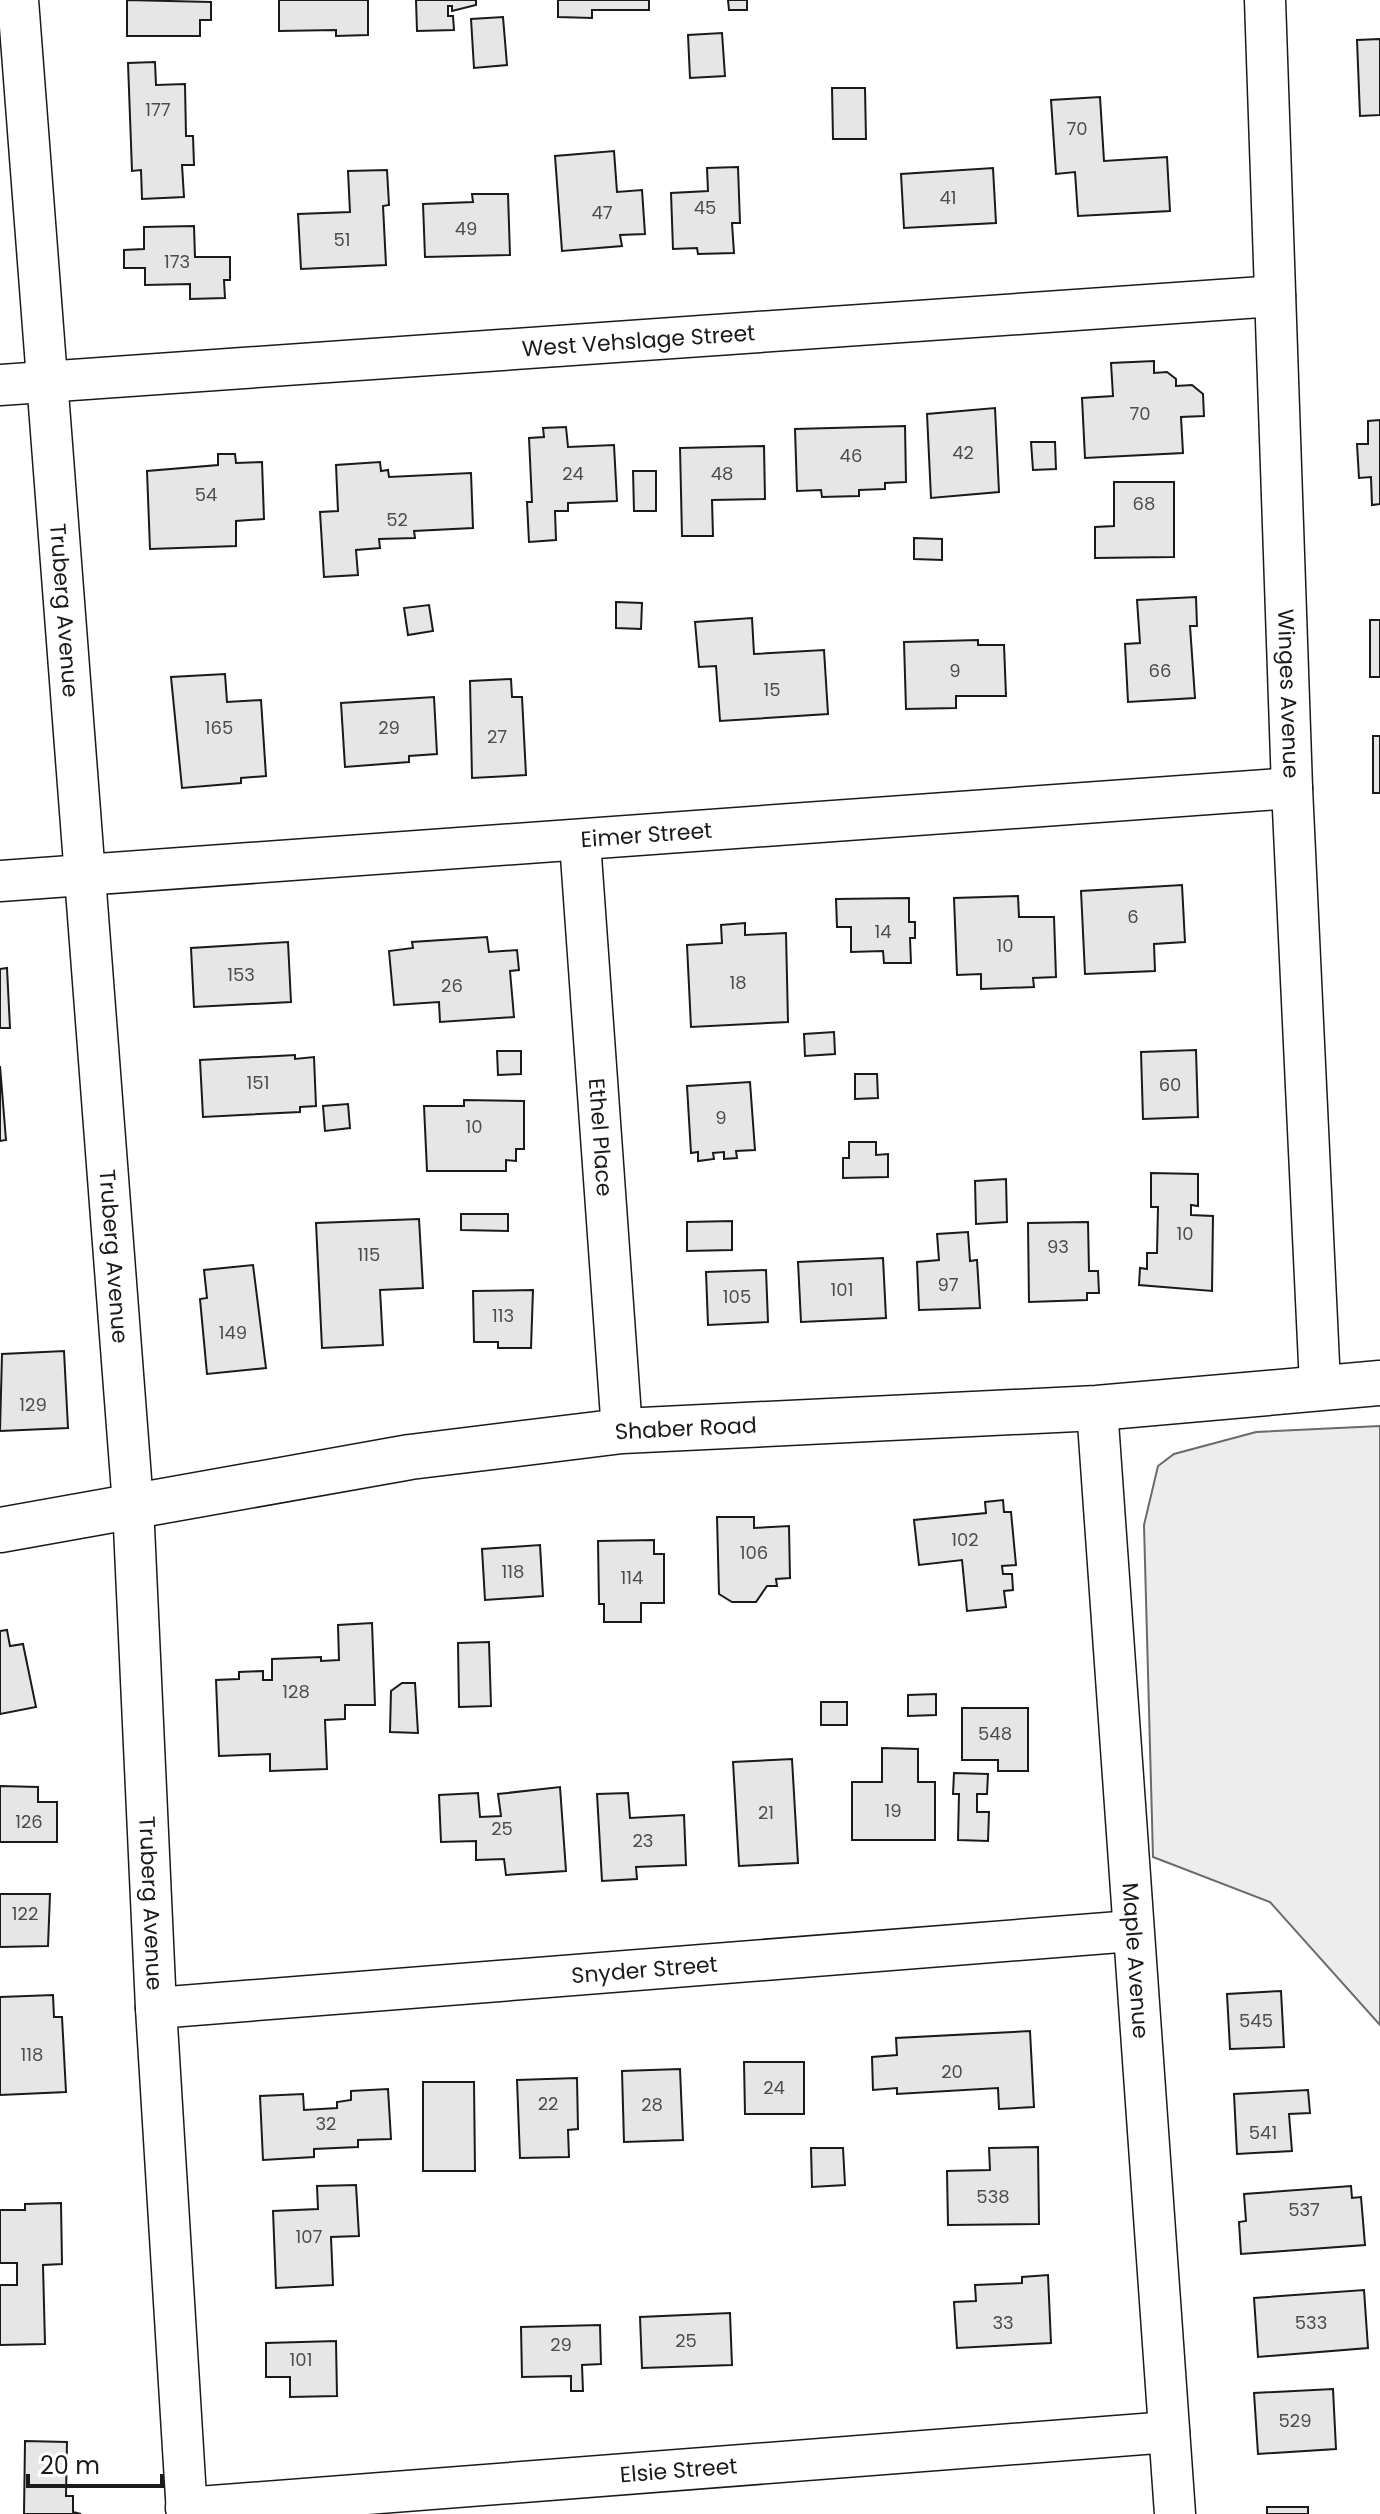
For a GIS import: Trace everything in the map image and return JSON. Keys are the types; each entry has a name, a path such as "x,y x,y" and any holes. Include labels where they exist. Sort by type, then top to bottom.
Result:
{"street":[{"name":"Truberg Avenue","path":"18,0 133,1505 156,2008 186,2511"},
{"name":"Winges Avenue","path":"1265,0 1292,788 1320,1385"},
{"name":"West Vehslage Street","path":"0,385 1275,296"},
{"name":"Eimer Street","path":"0,881 580,842 1292,788"},
{"name":"Ethel Place","path":"580,842 622,1431"},
{"name":"Shaber Road","path":"0,1530 410,1457 622,1431 1097,1408 1320,1385 1380,1383"},
{"name":"Maple Avenue","path":"1097,1408 1175,2514"},
{"name":"Snyder Street","path":"156,2008 1132,1931"},
{"name":"Elsie Street","path":"186,2511 1169,2432"}],"shaded area":[{"path":"1380,1426 1380,2025 1270,1902 1153,1857 1144,1525 1158,1466 1174,1454 1256,1432"}],"building":[{"path":"127,0 211,2 211,20 200,20 200,36 127,36"},
{"path":"279,0 368,0 368,35 336,36 336,30 279,31"},
{"path":"416,0 476,0 476,5 452,11 452,6 448,6 448,16 453,16 454,30 417,31"},
{"path":"558,0 649,0 649,10 592,10 592,18 558,17"},
{"path":"728,0 747,0 747,10 729,10"},
{"path":"503,17 507,65 474,68 471,19"},
{"path":"722,33 725,76 690,78 688,35"},
{"path":"1380,39 1380,115 1360,116 1357,40"},
{"path":"155,62 156,85 185,84 186,136 193,136 194,165 182,165 184,197 142,199 141,170 132,171 128,63"},
{"path":"832,88 865,88 866,139 833,139"},
{"path":"1100,97 1104,161 1167,157 1170,211 1078,216 1075,172 1056,174 1051,100"},
{"path":"614,151 617,192 642,190 645,234 620,235 622,246 562,251 555,156"},
{"path":"738,167 740,223 732,223 734,253 698,254 697,248 673,249 671,193 708,191 707,168"},
{"path":"993,168 996,223 904,228 901,174"},
{"path":"387,170 389,205 383,206 386,265 301,269 298,214 350,212 348,171"},
{"path":"472,194 508,194 510,255 425,257 423,204 473,202"},
{"path":"194,226 195,257 230,257 230,280 224,280 225,298 190,299 190,284 145,285 145,268 124,268 124,250 144,249 144,227"},
{"path":"1154,361 1154,373 1167,372 1176,379 1176,386 1192,385 1203,394 1204,416 1181,417 1183,453 1085,458 1082,398 1113,396 1111,363"},
{"path":"995,408 999,492 931,498 927,414"},
{"path":"1380,420 1380,504 1372,505 1371,477 1359,478 1357,444 1368,444 1368,421"},
{"path":"905,426 906,482 885,483 885,489 859,490 859,496 822,497 821,490 797,491 795,429"},
{"path":"566,427 568,447 614,445 617,501 568,503 568,511 555,511 556,540 529,542 527,502 532,502 529,438 544,437 543,428"},
{"path":"1031,442 1055,442 1056,469 1033,470"},
{"path":"764,446 765,499 712,500 713,536 682,536 680,448"},
{"path":"218,454 235,454 236,463 262,462 264,519 236,521 236,546 150,549 147,471 218,465"},
{"path":"380,462 381,471 388,470 389,477 471,473 473,528 414,531 415,538 379,539 380,548 356,550 358,575 324,577 320,512 338,511 336,465"},
{"path":"633,471 656,471 656,511 634,511"},
{"path":"1114,482 1174,482 1174,557 1095,558 1095,527 1114,526"},
{"path":"914,538 942,539 942,560 914,559"},
{"path":"1196,597 1197,626 1190,626 1195,698 1128,702 1125,644 1140,643 1137,600"},
{"path":"616,602 642,603 641,629 616,628"},
{"path":"429,605 433,631 408,635 404,608"},
{"path":"752,618 754,654 824,650 828,714 720,721 716,666 699,667 695,622"},
{"path":"1370,620 1380,620 1380,677 1370,677"},
{"path":"978,640 978,645 1004,645 1006,696 956,696 956,708 906,709 904,642"},
{"path":"225,674 227,702 261,700 266,776 241,778 241,783 182,788 171,677"},
{"path":"511,679 512,697 522,697 526,775 472,778 470,681"},
{"path":"434,697 437,754 409,756 409,762 345,767 341,703"},
{"path":"1373,736 1380,736 1380,793 1373,793"},
{"path":"1182,885 1185,942 1154,944 1155,971 1085,974 1081,891"},
{"path":"1018,896 1019,917 1054,917 1056,977 1033,978 1034,987 981,989 981,974 957,975 954,898"},
{"path":"909,898 909,922 915,922 915,938 910,938 911,963 884,963 883,951 851,952 851,927 837,927 836,899"},
{"path":"745,923 745,935 786,933 788,1022 691,1027 687,945 722,943 721,925"},
{"path":"487,937 489,952 517,950 519,970 510,971 514,1017 440,1022 439,1002 394,1005 389,951 413,948 412,942"},
{"path":"288,942 291,1002 194,1007 191,948"},
{"path":"7,968 10,1028 0,1028 0,969"},
{"path":"834,1032 835,1054 805,1056 804,1034"},
{"path":"1196,1050 1198,1117 1143,1119 1141,1052"},
{"path":"497,1051 521,1051 521,1074 498,1075"},
{"path":"295,1055 295,1059 314,1057 316,1106 300,1107 300,1112 203,1117 200,1060"},
{"path":"0,1066 6,1140 0,1141"},
{"path":"855,1074 877,1074 878,1098 855,1099"},
{"path":"750,1082 755,1150 736,1151 737,1158 724,1159 724,1152 713,1153 714,1159 698,1161 698,1152 691,1153 687,1086"},
{"path":"464,1100 524,1101 524,1149 516,1149 516,1161 506,1160 506,1171 427,1171 424,1106 464,1106"},
{"path":"348,1104 350,1128 325,1131 323,1106"},
{"path":"849,1142 876,1142 876,1155 888,1154 888,1177 843,1178 843,1158 849,1158"},
{"path":"1151,1173 1198,1174 1198,1206 1191,1205 1191,1215 1213,1216 1212,1291 1139,1285 1140,1268 1147,1269 1147,1253 1157,1253 1158,1207 1151,1207"},
{"path":"1006,1179 1007,1222 976,1224 975,1181"},
{"path":"461,1214 508,1214 508,1231 461,1230"},
{"path":"419,1219 423,1288 380,1290 383,1345 322,1348 316,1223"},
{"path":"732,1221 732,1250 687,1251 687,1222"},
{"path":"1088,1222 1089,1271 1098,1271 1099,1293 1087,1293 1087,1300 1029,1302 1028,1223"},
{"path":"968,1232 970,1261 977,1260 980,1308 919,1310 917,1262 939,1260 937,1234"},
{"path":"883,1258 886,1318 801,1322 798,1262"},
{"path":"253,1265 266,1368 207,1374 200,1299 207,1298 204,1270"},
{"path":"766,1270 768,1322 708,1325 706,1272"},
{"path":"533,1290 531,1348 498,1348 498,1342 474,1342 473,1291"},
{"path":"64,1351 68,1428 0,1431 2,1354"},
{"path":"1003,1500 1004,1512 1011,1512 1016,1565 1002,1566 1003,1574 1012,1574 1013,1590 1004,1591 1006,1607 967,1611 962,1560 919,1565 914,1520 986,1513 985,1502"},
{"path":"717,1517 754,1517 754,1528 789,1526 790,1578 776,1579 777,1586 767,1586 756,1602 732,1602 719,1594"},
{"path":"654,1540 654,1554 664,1554 664,1603 641,1603 641,1622 604,1622 604,1604 599,1604 598,1541"},
{"path":"540,1545 543,1596 485,1600 482,1549"},
{"path":"372,1623 375,1705 345,1705 345,1719 325,1720 327,1769 270,1771 270,1754 219,1756 216,1680 239,1679 239,1672 263,1671 263,1680 272,1680 272,1659 321,1657 321,1661 339,1660 338,1625"},
{"path":"7,1630 10,1646 23,1644 36,1707 0,1714 0,1631"},
{"path":"489,1642 491,1706 459,1707 458,1643"},
{"path":"402,1683 415,1683 418,1733 390,1732 391,1691"},
{"path":"936,1694 936,1715 908,1716 908,1695"},
{"path":"821,1702 847,1702 847,1725 821,1725"},
{"path":"962,1708 1028,1708 1028,1771 998,1771 998,1760 962,1760"},
{"path":"882,1748 918,1749 918,1782 935,1782 935,1840 852,1840 852,1782 882,1782"},
{"path":"792,1759 798,1863 739,1866 733,1762"},
{"path":"954,1773 988,1774 987,1794 977,1794 977,1812 989,1812 988,1841 958,1840 959,1794 953,1794"},
{"path":"0,1786 38,1787 38,1802 57,1802 57,1842 0,1842"},
{"path":"560,1787 566,1871 506,1875 504,1859 476,1860 476,1841 441,1842 439,1795 478,1793 480,1817 501,1816 498,1794"},
{"path":"628,1793 630,1818 684,1815 686,1865 636,1867 637,1879 602,1881 597,1794"},
{"path":"0,1894 50,1894 48,1946 0,1947"},
{"path":"1281,1991 1284,2047 1230,2049 1227,1994"},
{"path":"53,1995 54,2017 62,2017 66,2092 0,2095 0,1997"},
{"path":"1030,2031 1034,2107 999,2109 998,2088 897,2094 897,2088 873,2090 872,2057 897,2055 896,2038"},
{"path":"744,2062 804,2062 804,2114 745,2114"},
{"path":"680,2069 683,2140 624,2142 622,2071"},
{"path":"577,2078 578,2129 568,2130 569,2157 520,2158 517,2080"},
{"path":"423,2082 474,2082 475,2171 423,2171"},
{"path":"388,2089 391,2139 358,2140 358,2147 314,2149 314,2157 263,2160 260,2096 303,2094 304,2110 337,2108 337,2102 351,2100 351,2091"},
{"path":"1308,2090 1310,2113 1289,2114 1292,2151 1237,2154 1234,2094"},
{"path":"1038,2147 1039,2224 948,2225 947,2171 990,2170 989,2148"},
{"path":"811,2148 843,2148 845,2185 812,2187"},
{"path":"356,2185 359,2236 331,2237 333,2285 276,2288 273,2211 318,2209 317,2186"},
{"path":"1351,2186 1352,2198 1361,2197 1365,2245 1241,2254 1239,2222 1246,2221 1244,2194"},
{"path":"61,2203 62,2264 43,2265 45,2344 0,2345 0,2285 17,2285 17,2263 0,2263 0,2210 25,2210 25,2204"},
{"path":"1048,2275 1051,2343 957,2348 954,2302 976,2301 975,2285 1022,2283 1022,2277"},
{"path":"1364,2290 1368,2348 1258,2357 1254,2298"},
{"path":"730,2313 732,2365 642,2368 640,2317"},
{"path":"600,2325 601,2364 582,2365 583,2391 571,2391 571,2376 522,2377 521,2327"},
{"path":"336,2341 337,2396 290,2397 290,2377 266,2377 266,2343"},
{"path":"1333,2389 1336,2449 1258,2454 1254,2393"},
{"path":"25,2441 67,2442 66,2496 73,2496 73,2512 81,2514 24,2514"},
{"path":"1267,2507 1308,2507 1308,2514 1267,2514"}]}
